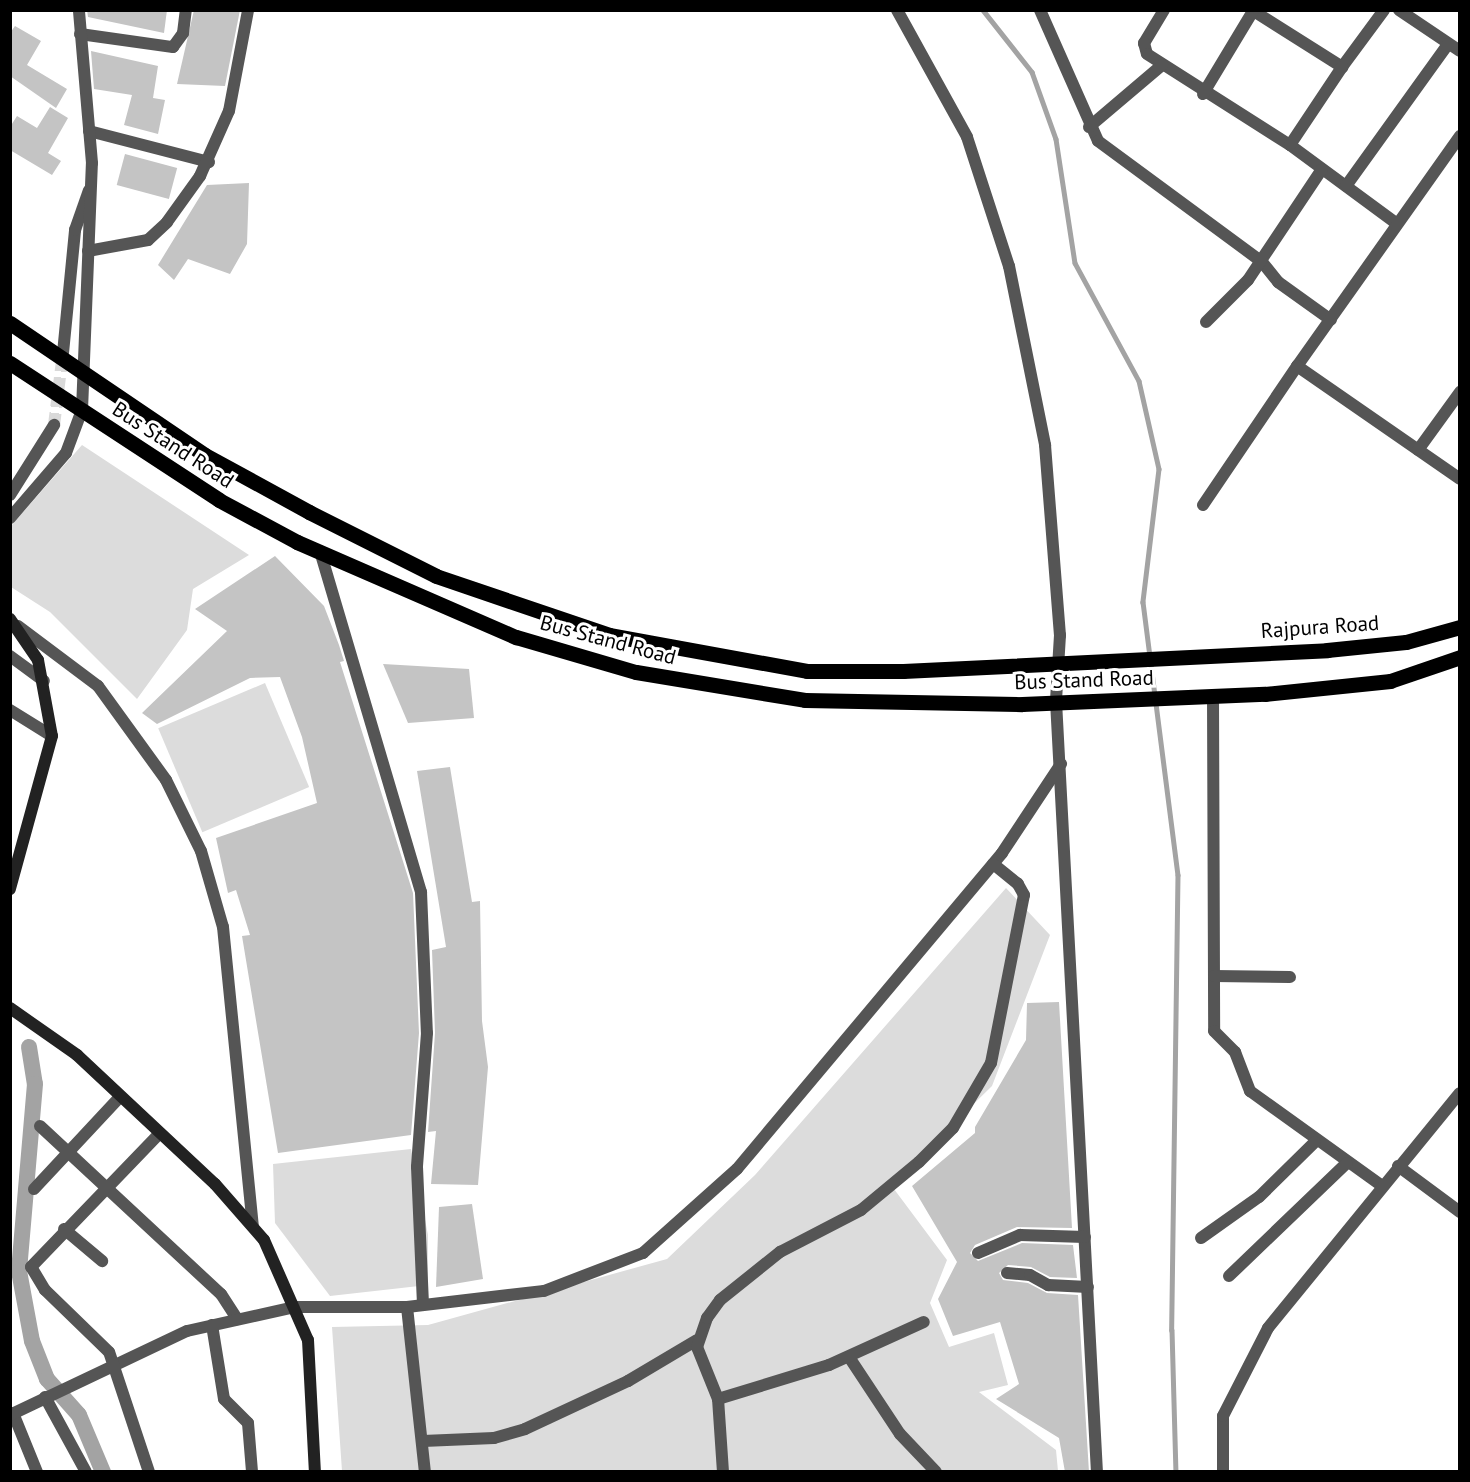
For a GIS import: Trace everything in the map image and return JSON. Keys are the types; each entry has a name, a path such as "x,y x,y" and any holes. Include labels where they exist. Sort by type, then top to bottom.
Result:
{"main road":[{"name":"Bus Stand Road","path":"10,323 204,455 436,576 609,635 807,671 1058,664 1182,656"},
{"name":"Bus Stand Road","path":"10,363 219,500 320,551 516,637 636,672 805,700 933,705 1265,694 1390,681 1460,657"},
{"name":"Rajpura Road","path":"1182,656 1327,651 1407,642 1460,627"}],"street":[{"path":"10,518 66,453 81,410 90,189 89,131 79,10"},
{"path":"80,34 173,47 183,33 186,10"},
{"path":"88,251 137,243 157,233 209,162 229,111 248,10"},
{"path":"897,10 967,137 1009,266 1048,472 1060,634 1056,701 1097,1472"},
{"path":"1040,10 1089,127 1107,151 1262,262 1278,282 1331,320"},
{"path":"1164,10 1144,43 1147,54 1203,94 1290,146 1396,224"},
{"path":"1290,146 1342,67 1384,10"},
{"path":"1399,10 1460,51"},
{"path":"1203,94 1253,11 1342,67"},
{"path":"1346,186 1448,44"},
{"path":"1089,127 1162,65"},
{"path":"89,131 209,162"},
{"path":"1203,506 1297,366 1460,136"},
{"path":"1206,322 1262,262 1322,169"},
{"path":"63,353 75,230 90,189"},
{"path":"1297,366 1460,479"},
{"path":"1418,450 1460,392"},
{"path":"10,495 54,425"},
{"path":"320,551 421,892 427,1033 417,1167 423,1304"},
{"path":"10,890 14,862 52,736 44,681 32,646 14,622"},
{"path":"14,622 98,686 154,761 201,851 223,927 253,1225"},
{"path":"10,656 44,681"},
{"path":"1213,696 1214,1031 1235,1052 1244,1083 1315,1142 1382,1186"},
{"path":"10,710 52,736"},
{"path":"37,1472 12,1414 151,1345 212,1325 295,1307 407,1307 528,1293 578,1281 622,1264 668,1234 738,1169 993,864 1029,818 1061,763"},
{"path":"423,1441 494,1438 525,1429 628,1381 697,1340 720,1300 780,1252 861,1210 953,1128 972,1101 991,1063 1023,910 1024,895 1018,884 993,864"},
{"path":"1214,976 1290,977"},
{"path":"10,1008 60,1040 158,1135 215,1184 253,1225 276,1261 308,1340 315,1472"},
{"path":"1222,1472 1223,1416 1248,1360 1291,1293 1460,1093"},
{"path":"34,1189 119,1098"},
{"path":"40,1126 221,1294 237,1319"},
{"path":"149,1472 115,1363 31,1273 32,1264 64,1229 158,1135"},
{"path":"1200,1238 1259,1197 1315,1142"},
{"path":"1229,1276 1347,1163"},
{"path":"1398,1166 1460,1212"},
{"path":"64,1229 102,1261"},
{"path":"978,1253 1020,1235 1085,1237"},
{"path":"1006,1273 1030,1275 1048,1285 1088,1287"},
{"path":"407,1307 423,1441 424,1472"},
{"path":"718,1399 849,1357 924,1322"},
{"path":"212,1325 224,1399 248,1423 252,1472"},
{"path":"697,1340 718,1399 723,1472"},
{"path":"849,1357 900,1434 936,1472"},
{"path":"45,1397 86,1472"}],"shaded area":[{"path":"82,445 249,555 193,589 187,630 137,699 50,612 11,587 11,526"},
{"path":"265,683 309,787 202,832 158,728"},
{"path":"1006,888 1050,935 992,1086 891,1185 947,1260 930,1303 949,1347 994,1333 1008,1385 979,1392 1056,1450 1058,1471 342,1471 332,1327 428,1325 667,1259 755,1175"},
{"path":"411,1149 428,1235 428,1285 330,1296 275,1223 273,1164"}],"building":[{"path":"87,10 167,10 164,33 88,17"},
{"path":"194,10 240,10 225,86 177,84"},
{"path":"15,26 41,41 27,65 67,89 56,108 10,76 10,33"},
{"path":"91,51 158,66 153,98 165,100 158,134 124,125 132,95 94,89"},
{"path":"50,107 68,118 48,153 61,161 52,175 10,150 10,127 17,116 37,128"},
{"path":"125,154 177,168 169,199 117,185"},
{"path":"249,183 247,244 230,274 188,259 174,280 158,265 207,185"},
{"path":"275,556 324,606 344,661 340,662 413,893 419,1033 411,1135 278,1153 242,936 250,935 236,890 228,893 216,838 317,803 302,737 280,677 250,678 157,724 142,713 227,631 195,609"},
{"path":"383,664 469,669 474,718 408,723"},
{"path":"450,767 472,902 480,901 482,1021 488,1067 478,1185 431,1184 436,1131 428,1132 435,1033 432,950 446,947 417,771"},
{"path":"1059,1002 1072,1228 1017,1227 975,1245 970,1253 978,1261 1022,1243 1073,1245 1077,1278 1050,1277 1031,1267 1008,1265 999,1273 1003,1280 1028,1283 1047,1293 1078,1295 1089,1472 1065,1472 1059,1438 996,1399 1019,1384 1000,1322 953,1336 938,1299 957,1262 912,1186 975,1133 975,1127 1026,1040 1027,1003"},
{"path":"472,1204 483,1279 436,1287 439,1207"}],"waterway":[{"path":"983,10 1032,72 1056,139 1075,263 1139,381 1159,469 1143,602 1178,875 1172,1330 1176,1472"},
{"path":"29,1047 35,1084 19,1271 32,1341 47,1379 79,1415 103,1472"}],"tunnel":[{"path":"54,425 63,353"}]}
